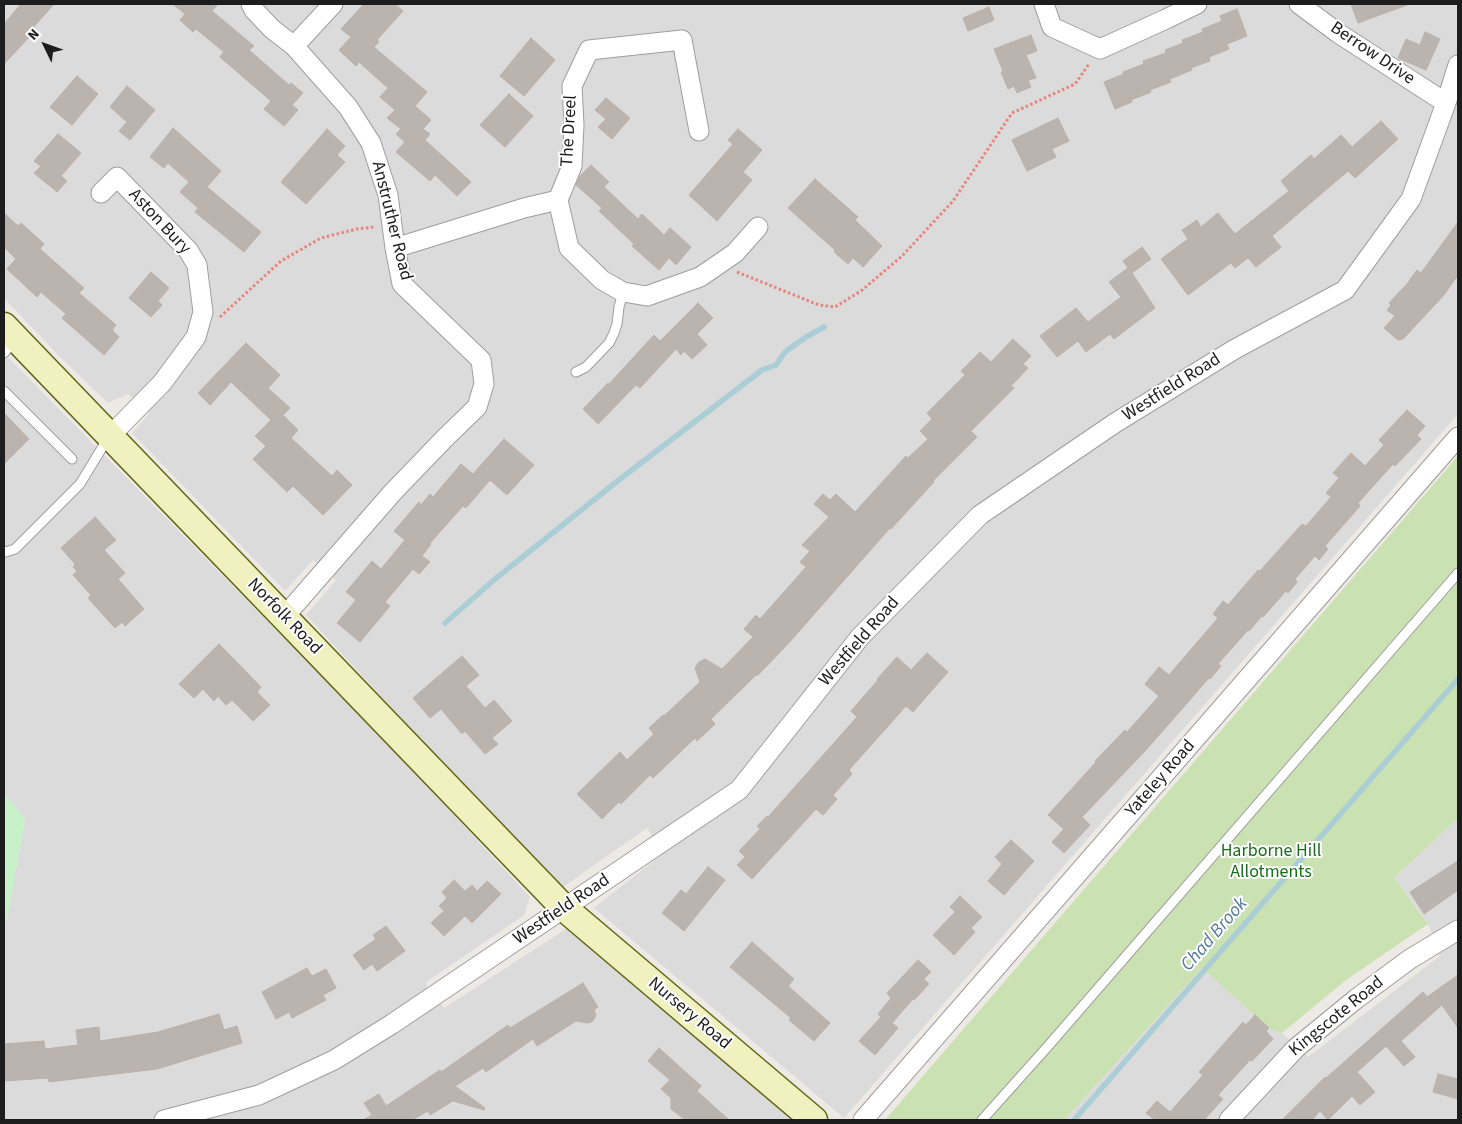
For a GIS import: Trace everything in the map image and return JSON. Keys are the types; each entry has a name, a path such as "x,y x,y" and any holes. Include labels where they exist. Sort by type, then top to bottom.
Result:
{"main road":[{"name":"Norfolk Road","path":"8,340 110,436 564,908"},
{"name":"Nursery Road","path":"564,908 814,1120"}],"street":[{"name":"Anstruther Road","path":"251,4 254,10 272,29 294,46 348,107 371,143 388,195 402,284 481,360 484,384 477,407 393,492 284,617"},
{"path":"294,46 333,4"},
{"path":"1044,4 1052,27 1100,49 1197,4"},
{"name":"Berrow Drive","path":"1299,4 1338,33 1446,103"},
{"name":"The Dreel","path":"558,200 572,166 574,125 572,86 589,50 682,40 699,131"},
{"name":"Westfield Road","path":"164,1120 259,1095 334,1060 392,1024 739,790 860,637 980,515 1115,423 1235,349 1345,290 1412,199 1458,65"},
{"name":"Aston Bury","path":"101,193 116,177 188,250 197,264 203,312 196,337 162,383 110,436"},
{"path":"395,248 524,208 558,200 569,248 602,280 623,292 646,296 700,277 735,253 758,227"},
{"name":"Yateley Road","path":"863,1120 1458,437"},
{"name":"Kingscote Road","path":"1229,1120 1296,1048 1356,999 1402,965 1458,930"}],"lane":[{"path":"576,372 586,367 609,343 617,324 623,292"},
{"path":"4,391 72,460"},
{"path":"4,551 15,549 80,484 110,436"},
{"path":"982,1120 1458,573"}],"path":[{"path":"720,264 819,305 836,306 861,291 902,256 953,201 1012,114 1075,84 1100,49"},
{"path":"196,337 229,310 281,261 321,238 357,229 392,225"}],"shaded area":[{"path":"4,4 1458,4 1458,414 844,1118 594,908 664,853 647,828 563,887 520,847 306,615 336,580 313,560 285,591 132,433 149,414 128,394 108,403 60,357 4,298"},
{"path":"4,353 384,740 530,897 524,915 425,983 444,1008 566,929 698,1034 796,1120 4,1120 4,920 6,920 25,819 4,794"},
{"path":"1458,818 1458,1120 1064,1120 1202,968 1269,1028 1282,1033 1308,1057 1440,956 1428,924 1394,878"}],"green space":[{"name":"Harborne Hill Allotments","path":"1458,456 1458,818 1394,878 1428,924 1346,980 1282,1033 1269,1028 1202,968 1064,1120 885,1120"},
{"path":"4,794 25,819 7,920 4,920"}],"building":[{"path":"21,4 54,4 30,31 33,33 4,64 4,24"},
{"path":"173,4 218,4 212,11 254,46 249,50 289,85 291,83 303,93 292,105 298,110 284,126 264,109 271,101 220,57 224,52 196,29 193,32 180,20 185,14"},
{"path":"364,4 395,4 403,11 377,40 379,42 374,47 427,92 415,106 431,120 423,129 430,134 425,140 471,182 457,196 435,175 430,181 396,152 405,142 396,134 401,129 387,118 395,110 380,97 388,88 359,62 356,66 339,50 351,37 341,29"},
{"path":"1351,4 1406,4 1407,5 1358,23"},
{"path":"989,7 994,20 968,31 963,18"},
{"path":"1237,9 1247,36 1227,44 1229,49 1209,57 1210,61 1191,68 1192,70 1170,79 1171,82 1150,90 1151,92 1115,109 1104,82 1144,64 1143,61 1166,53 1165,50 1183,43 1182,40 1203,32 1202,29 1222,21 1220,16"},
{"path":"1425,32 1440,39 1426,70 1398,58 1406,39 1420,45"},
{"path":"1031,35 1037,51 1026,55 1036,78 1028,80 1031,87 1017,93 1014,86 1008,89 994,49"},
{"path":"531,38 555,60 524,96 500,76"},
{"path":"77,76 98,94 72,125 50,107"},
{"path":"127,86 155,110 130,140 119,131 127,122 110,107"},
{"path":"509,94 533,116 505,147 480,125"},
{"path":"606,98 630,118 612,139 598,127 606,119 595,110"},
{"path":"1058,118 1069,141 1052,149 1056,157 1027,171 1012,140"},
{"path":"1381,121 1398,139 1355,178 1348,171 1272,236 1281,247 1256,267 1248,258 1235,268 1231,263 1188,295 1161,259 1188,239 1182,230 1197,220 1201,227 1218,213 1235,234 1289,191 1281,181 1311,155 1314,159 1341,135 1352,147"},
{"path":"173,128 221,171 207,187 261,232 244,252 195,212 198,208 180,192 189,182 168,163 164,168 150,157"},
{"path":"327,129 345,146 337,155 345,162 306,204 281,182"},
{"path":"738,129 762,150 743,172 752,180 717,221 689,195 733,144 728,140"},
{"path":"58,134 81,153 61,176 67,181 57,192 34,173 41,166 34,161"},
{"path":"591,165 609,182 604,187 638,219 642,214 664,235 670,228 691,247 676,265 669,258 659,270 632,246 634,244 599,211 602,208 576,185 580,176"},
{"path":"815,179 858,217 855,220 882,246 863,267 853,258 848,264 788,208"},
{"path":"4,213 18,226 21,223 44,244 40,249 84,288 79,293 116,325 112,330 119,337 104,355 62,318 66,314 41,292 37,297 7,269 16,259 4,247"},
{"path":"1458,222 1458,275 1444,295 1403,339 1398,340 1384,328 1395,316 1387,310 1391,305 1389,303 1417,270 1421,273"},
{"path":"1142,247 1151,259 1132,273 1155,308 1114,339 1110,334 1086,352 1078,341 1057,357 1040,336 1076,308 1088,322 1121,297 1109,282 1128,268 1123,261"},
{"path":"151,272 169,288 158,301 162,305 151,317 129,298"},
{"path":"698,303 713,318 697,334 707,345 692,359 684,351 681,355 676,349 640,388 636,385 598,424 583,409 654,335 660,341"},
{"path":"1013,339 1031,356 1023,364 1028,368 1011,386 1014,388 971,431 977,437 890,528 787,645 711,719 715,724 697,741 695,738 653,778 650,775 621,804 619,802 602,819 577,794 620,752 627,760 654,734 649,728 700,682 695,668 699,662 705,659 722,669 753,637 744,629 756,615 760,619 806,567 800,562 810,551 802,545 829,517 814,504 823,494 830,500 836,494 855,512 906,456 908,458 928,439 920,431 932,419 927,413 965,375 961,371 980,352 991,362"},
{"path":"246,343 280,375 268,388 290,408 283,415 298,430 291,438 332,476 337,470 352,485 323,515 293,486 287,492 253,459 266,446 255,436 271,420 231,382 210,405 198,393"},
{"path":"1407,410 1425,426 1417,435 1421,439 1395,466 1393,464 1358,503 1360,506 1325,546 1328,549 1319,560 1315,556 1295,579 1297,582 1288,593 1286,591 1263,617 1248,630 1218,664 1221,666 1210,679 1082,817 1090,825 1064,853 1052,842 1064,829 1048,815 1095,761 1125,730 1127,732 1159,696 1145,684 1159,667 1169,675 1218,618 1213,614 1223,601 1228,605 1258,570 1260,571 1302,524 1306,526 1331,497 1326,493 1339,478 1333,473 1351,453 1365,466 1384,445 1379,440"},
{"path":"4,413 29,439 4,464"},
{"path":"504,439 534,465 507,495 490,480 466,508 463,506 430,543 422,556 430,562 419,574 413,569 385,602 390,606 360,642 337,623 356,600 346,592 372,561 381,569 405,540 394,531 419,502 421,505 430,494 433,497 461,464 473,474"},
{"path":"95,517 116,540 104,550 125,573 118,579 144,609 125,626 122,622 115,628 88,598 91,595 73,575 77,571 73,567 75,564 61,548"},
{"path":"219,644 261,687 257,692 270,705 253,721 232,700 226,705 218,696 214,701 203,689 194,698 179,684"},
{"path":"927,653 948,672 913,712 906,706 849,770 852,774 833,795 837,799 823,815 816,809 752,879 737,865 745,857 739,851 760,829 757,826 768,817 857,717 851,711 897,657 911,670"},
{"path":"462,656 479,675 466,686 485,708 494,700 512,721 492,738 498,744 485,754 465,731 462,734 441,709 430,718 413,698"},
{"path":"1011,840 1034,861 1004,895 988,881 1002,864 995,857"},
{"path":"1458,861 1458,890 1424,914 1410,892"},
{"path":"708,867 725,880 684,931 662,913 681,890 686,894"},
{"path":"454,880 465,891 472,885 477,891 487,881 501,894 472,923 465,916 444,936 431,923 444,911 439,906 447,898 442,892"},
{"path":"960,896 982,917 971,928 975,932 954,955 933,935 955,912 950,907"},
{"path":"386,926 405,951 377,971 372,964 364,970 353,955 376,939 373,935"},
{"path":"752,942 794,979 788,986 830,1023 814,1041 789,1020 791,1018 730,967"},
{"path":"918,960 931,972 924,979 929,984 892,1023 898,1028 875,1055 859,1041 881,1017 878,1014 891,998 887,993"},
{"path":"307,968 312,976 326,969 336,988 323,995 326,1000 292,1018 289,1012 276,1019 262,992"},
{"path":"1458,975 1458,1028 1442,1005 1401,1041 1415,1057 1404,1066 1386,1046 1357,1072 1375,1092 1360,1105 1352,1096 1328,1120 1320,1111 1312,1120 1282,1120 1325,1077 1423,992 1427,997"},
{"path":"583,983 598,1007 594,1010 596,1015 593,1021 588,1023 576,1021 537,1046 533,1039 486,1072 483,1068 455,1086 485,1108 484,1110 453,1101 430,1115 428,1111 412,1120 363,1120 372,1115 364,1103 379,1094 386,1106 440,1070 441,1072 508,1025 510,1028"},
{"path":"219,1014 224,1030 237,1026 242,1043 157,1069 49,1082 48,1078 4,1081 4,1044 44,1041 45,1049 78,1045 76,1030 99,1027 100,1041 158,1032"},
{"path":"1255,1015 1269,1028 1266,1031 1273,1039 1252,1061 1250,1060 1218,1095 1223,1099 1204,1120 1155,1120 1146,1113 1157,1101 1170,1112 1203,1075 1199,1072 1243,1022 1246,1025"},
{"path":"659,1048 701,1086 697,1091 729,1120 685,1120 671,1109 671,1098 661,1089 670,1080 648,1061"},
{"path":"1438,1074 1458,1079 1458,1099 1433,1092"}],"waterway":[{"path":"445,623 495,579 615,483 762,370 776,365 785,352 824,327"},
{"name":"Chad Brook","path":"1074,1120 1458,679"}]}
